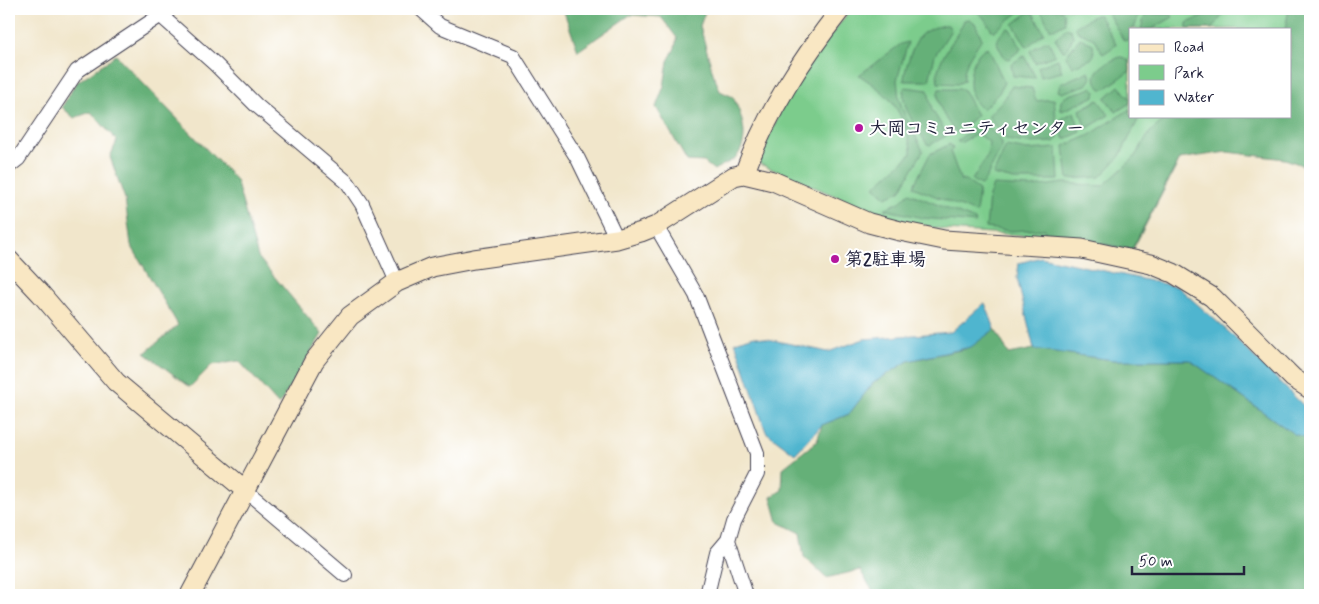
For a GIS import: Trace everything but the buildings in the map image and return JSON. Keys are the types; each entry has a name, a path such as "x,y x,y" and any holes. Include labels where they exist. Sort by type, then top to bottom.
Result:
{"street":[{"path":"422,9 440,26 512,56 578,159 617,239"},
{"path":"744,174 782,91 806,53 841,9"},
{"path":"9,166 18,160 77,71 165,12 256,105 348,183 362,204 397,282"},
{"path":"190,595 244,490 314,362 350,316 397,282 432,267 474,259 617,239 656,226 734,176 744,174 773,181 869,223 900,232 944,240 1082,249 1151,264 1173,273 1212,297 1294,378 1310,389"},
{"path":"656,226 696,295 757,453 757,474 734,519 728,540 717,553 707,595"},
{"path":"9,260 42,294 116,382 345,575"},
{"path":"728,540 746,595"}],"green space":[{"path":"563,9 706,9 700,26 713,73 720,91 733,97 743,126 743,142 737,156 714,170 704,162 687,161 656,107 664,86 668,61 675,48 677,38 661,17 630,15 578,51"},
{"path":"851,9 1310,9 1310,90 1292,35 1292,28 1129,28 1129,118 1260,118 1184,152 1132,251 1022,235 946,230 906,222 873,212 760,164 759,159 791,87"},
{"path":"974,9 1023,9 993,32 984,18"},
{"path":"1040,9 1060,9 1064,13 1065,23 1050,29"},
{"path":"1110,9 1138,9 1140,11 1134,28 1129,28 1129,39 1124,41 1107,12"},
{"path":"1221,9 1228,9 1212,28 1187,28 1187,23"},
{"path":"1289,9 1310,9 1310,168 1285,159 1227,152 1179,159 1132,249 1044,233 1045,229 1011,231 986,228 989,196 993,185 1031,187 1065,183 1103,186 1133,159 1151,131 1167,118 1292,118 1292,28 1285,28"},
{"path":"1029,12 1033,13 1044,33 1027,47 1013,24"},
{"path":"1171,14 1173,17 1154,28 1141,28 1145,15"},
{"path":"1095,15 1099,15 1116,44 1103,54 1094,39 1078,32 1075,27"},
{"path":"969,19 975,23 982,39 966,64 964,81 957,84 938,83 937,75 942,59 964,20"},
{"path":"948,25 951,30 935,55 929,81 904,81 910,56 919,37 935,27"},
{"path":"1007,28 1010,29 1021,49 1009,59 1005,58 997,42"},
{"path":"1067,28 1071,30 1073,37 1067,50 1063,51 1055,38"},
{"path":"1080,38 1093,44 1094,55 1091,59 1072,67 1066,56"},
{"path":"1046,41 1049,42 1055,55 1035,63 1030,51"},
{"path":"908,42 897,80 899,99 923,151 900,191 886,197 874,187 911,154 911,148 903,123 894,105 880,90 859,75 901,44"},
{"path":"985,48 989,49 1004,82 999,93 983,109 972,97 970,79 975,60"},
{"path":"116,55 236,180 258,257 322,334 279,405 239,361 212,365 190,387 145,353 178,325 131,245 125,199 110,157 117,141 91,112 74,118 62,107 76,83"},
{"path":"1024,56 1035,78 1013,76 1011,64"},
{"path":"1120,57 1125,58 1129,64 1129,72 1105,89 1101,89 1096,83 1096,73"},
{"path":"1058,59 1062,72 1041,77 1038,67"},
{"path":"1089,71 1091,78 1086,85 1062,93 1058,91 1060,84"},
{"path":"1012,86 1032,88 1036,101 1054,99 1058,138 1054,142 1027,143 1007,140 988,116 1002,101"},
{"path":"1119,86 1129,98 1129,104 1116,112 1105,98"},
{"path":"905,87 928,90 932,110 947,134 946,136 930,145 927,144 907,109 904,101"},
{"path":"1092,87 1096,91 1095,96 1062,111 1060,109 1061,101 1064,98"},
{"path":"939,89 963,89 977,115 958,133 950,125 940,107 938,100"},
{"path":"1098,100 1109,115 1086,129 1080,110"},
{"path":"1129,110 1129,118 1139,118 1120,156 1100,177 1068,179 1064,146 1088,136"},
{"path":"1074,112 1081,132 1065,139 1063,138 1061,119"},
{"path":"982,120 1002,142 1002,147 983,184 980,185 972,180 988,155 989,142 977,134 960,143 957,141"},
{"path":"950,144 953,149 950,151 961,181 965,180 979,190 976,213 913,187 930,154"},
{"path":"1006,146 1028,150 1057,148 1059,180 1014,180 993,175"},
{"path":"909,193 975,220 976,223 923,218 884,209 900,202"},
{"path":"995,329 1009,354 1034,349 1113,360 1190,360 1294,434 1310,439 1310,595 875,595 860,570 826,578 804,557 800,533 778,522 771,497 782,490 783,468 817,441 822,425 849,414 873,383 908,361 965,349"}],"water":[{"path":"1041,257 1178,287 1231,334 1306,408 1310,408 1310,439 1294,434 1190,360 1113,360 1034,349 1017,278 1019,263"},
{"path":"985,303 995,329 971,347 908,361 873,383 849,414 822,425 795,454 766,432 735,342 754,336 828,352 864,339 951,332"}],"place":[{"name":"大岡コミュニティセンター","path":"859,128"},
{"name":"第2駐車場","path":"835,259"}]}
